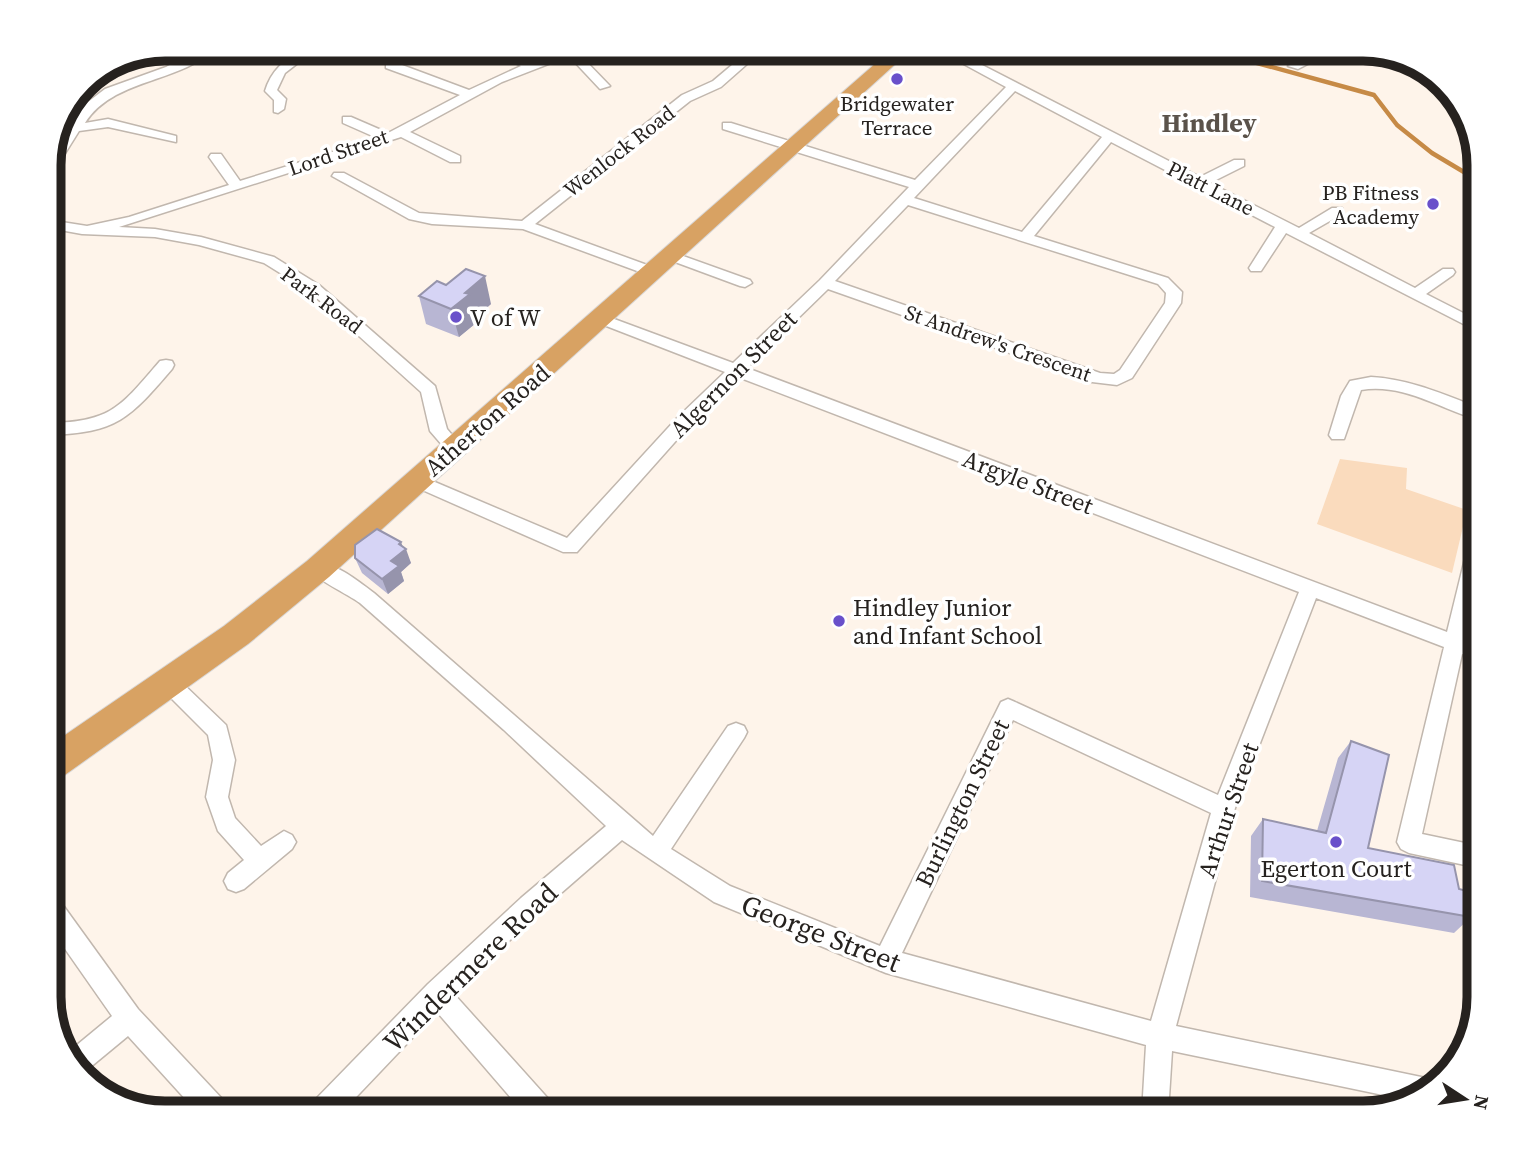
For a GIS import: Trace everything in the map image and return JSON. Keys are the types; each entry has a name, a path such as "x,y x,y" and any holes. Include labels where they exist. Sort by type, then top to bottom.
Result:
{"highway":[{"name":"Atherton Road","path":"61,758 170,684 318,569 889,61"}],"street":[{"path":"63,149 88,108 109,92 170,70 187,61"},
{"path":"278,109 280,99 271,91 274,79 291,61"},
{"path":"520,61 530,66"},
{"name":"Lord Street","path":"88,230 133,220 394,135 470,94 544,61"},
{"path":"583,61 604,86"},
{"name":"Wenlock Road","path":"525,225 686,98 717,84 744,61"},
{"name":"Platt Lane","path":"966,61 1467,321"},
{"path":"1294,66 1305,61"},
{"path":"390,65 470,94"},
{"name":"Algernon Street","path":"418,481 570,547 733,370 825,283 1014,85"},
{"path":"347,120 455,159"},
{"path":"77,128 108,123 170,139"},
{"path":"727,126 916,185"},
{"path":"1026,236 1109,136"},
{"path":"216,157 237,186"},
{"path":"1199,183 1239,163"},
{"path":"339,176 414,216 432,220 525,225 663,264 745,283"},
{"name":"St Andrew's Crescent","path":"825,283 1098,378 1117,380 1126,374 1173,303 1174,292 1163,281 904,199"},
{"path":"1300,233 1338,211"},
{"path":"1255,268 1284,225"},
{"name":"Park Road","path":"61,226 155,233 201,241 269,260 314,288 429,390 439,431 455,449"},
{"path":"1416,294 1448,272"},
{"name":"Argyle Street","path":"601,319 1467,648"},
{"path":"61,429 82,429 113,420 125,412 166,365"},
{"path":"1338,435 1349,396 1356,386 1370,382 1387,382 1467,410"},
{"name":"George Street","path":"318,569 367,598 512,724 622,826 656,852 722,894 886,961 1160,1036 1412,1088"},
{"name":"Arthur Street","path":"1156,1101 1160,1036 1224,808 1310,589"},
{"path":"1467,593 1409,842 1467,854"},
{"path":"170,684 218,731 224,760 217,797 226,824 260,861"},
{"name":"Burlington Street","path":"886,961 1008,708 1224,808"},
{"path":"656,852 736,732"},
{"name":"Windermere Road","path":"334,1101 438,993 529,906 622,826"},
{"path":"236,881 284,842"},
{"path":"61,922 129,1018 205,1101"},
{"path":"438,993 532,1101"},
{"path":"82,1058 129,1018"}],"shaded area":[{"path":"1340,459 1407,468 1406,489 1467,510 1452,573 1317,524"}],"building":[{"path":"466,269 485,276 465,293 470,294 451,309 419,296 437,281 446,285"},
{"path":"377,529 401,542 399,544 406,549 391,561 399,566 382,579 355,558 355,545"},
{"name":"Egerton Court","path":"1351,741 1389,755 1368,848 1454,865 1459,889 1467,891 1467,916 1262,881 1263,819 1326,833"}],"waterway":[{"path":"1250,61 1374,95 1397,125 1432,153 1467,174"}],"place":[{"name":"Bridgewater Terrace","path":"897,79"},
{"name":"PB Fitness Academy","path":"1433,204"},
{"name":"V of W","path":"456,317"},
{"name":"Hindley Junior and Infant School","path":"839,621"},
{"name":"Egerton Court","path":"1336,842"}],"district":[{"name":"Hindley","path":"1209,123"}]}
